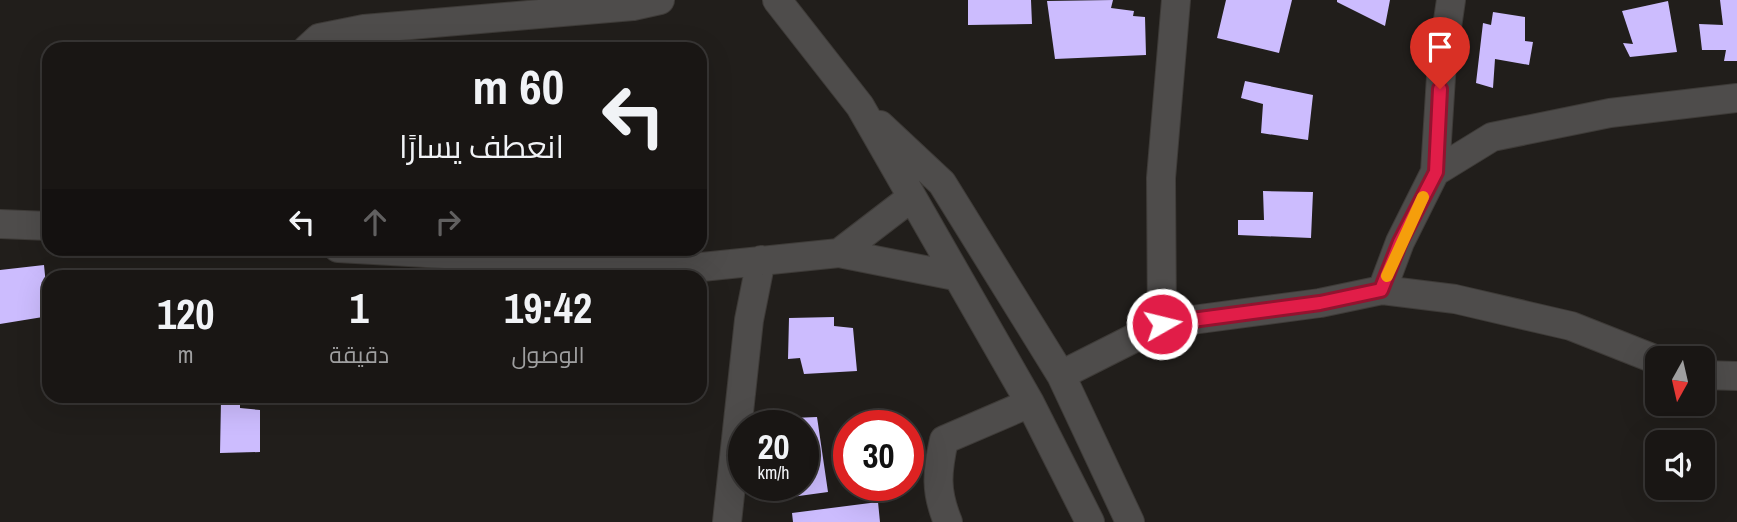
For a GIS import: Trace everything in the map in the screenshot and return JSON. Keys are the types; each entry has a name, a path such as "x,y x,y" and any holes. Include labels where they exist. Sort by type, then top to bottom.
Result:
{"street":[{"path":"315,42 319,38 364,29 633,6 660,0"},
{"path":"778,0 860,106 955,276 1030,402 1090,522"},
{"path":"1162,324 1161,178 1177,0"},
{"path":"1381,290 1400,242 1436,172 1442,61 1451,0"},
{"path":"1436,172 1492,137 1610,113 1737,99"},
{"path":"860,106 942,183 1061,375 1130,522"},
{"path":"839,253 912,197"},
{"path":"0,224 42,226"},
{"path":"480,256 692,268 839,253 955,276"},
{"path":"727,522 749,320 761,260"},
{"path":"1061,375 1162,324 1320,303 1381,290 1455,299 1570,326 1645,355"},
{"path":"1715,375 1737,376"},
{"path":"948,522 937,497 938,466 944,440 1030,402"}],"building":[{"path":"968,0 1031,0 1032,24 968,25"},
{"path":"1113,0 1111,8 1134,11 1133,16 1145,17 1146,55 1055,59 1047,1"},
{"path":"1226,0 1292,0 1279,53 1217,38"},
{"path":"1390,0 1385,26 1337,2"},
{"path":"1720,0 1737,0 1737,61 1724,61 1726,50 1702,50 1699,24 1723,25"},
{"path":"1668,1 1677,52 1630,57 1623,43 1633,44 1622,11"},
{"path":"1493,12 1525,17 1525,41 1533,42 1529,65 1495,59 1493,88 1476,83 1483,23 1491,25"},
{"path":"1245,81 1313,95 1308,140 1261,133 1263,104 1241,98"},
{"path":"1263,191 1313,192 1311,238 1238,235 1238,220 1264,220"},
{"path":"44,265 42,317 0,324 0,270"},
{"path":"834,317 834,326 853,328 857,371 804,374 800,358 788,359 789,318"},
{"path":"221,403 240,403 240,408 260,410 260,452 220,453"},
{"path":"819,431 828,492 819,493"},
{"path":"878,502 880,522 793,522 792,513"}],"slow traffic":[{"path":"1387,276 1400,242 1423,197"}],"route":[{"path":"1162,324 1320,303 1381,290 1400,242 1436,172 1440,89"}]}
